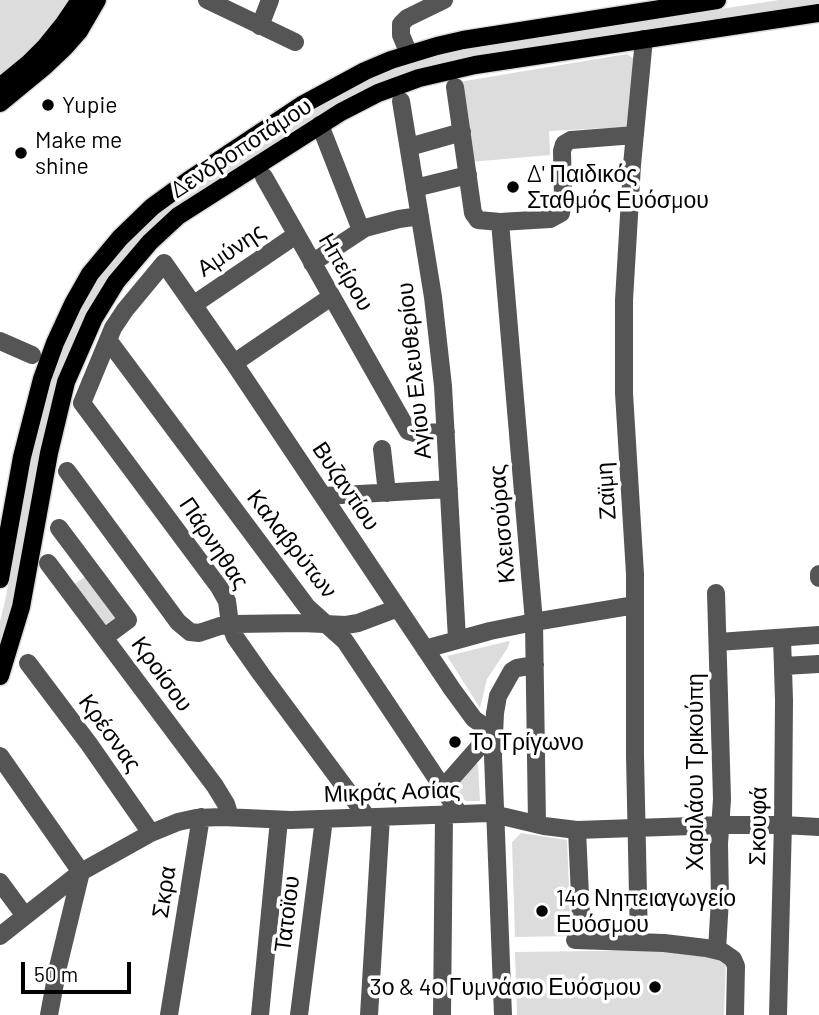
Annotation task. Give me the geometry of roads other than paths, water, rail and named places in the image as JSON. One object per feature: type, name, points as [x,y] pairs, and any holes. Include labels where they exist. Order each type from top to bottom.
[{"type":"main road","points":[[0,87],[38,54],[64,24],[80,0]]},
{"type":"main road","points":[[0,103],[64,48],[87,20],[97,0]]},
{"type":"main road","name":"Δενδροποτάμου","points":[[0,579],[22,457],[42,379],[55,343],[73,304],[100,261],[152,206],[324,92],[365,71],[409,54],[505,32],[675,3],[717,0]]},
{"type":"main road","name":"Δενδροποτάμου","points":[[0,676],[21,607],[49,453],[64,389],[76,357],[98,311],[116,282],[150,242],[178,216],[358,103],[435,74],[475,65],[819,13]]},
{"type":"street","points":[[207,0],[295,42]]},
{"type":"street","points":[[260,26],[270,0]]},
{"type":"street","points":[[409,54],[401,35],[401,24],[407,18],[444,0]]},
{"type":"street","name":"Ζαϊμη","points":[[639,942],[634,555],[624,393],[624,300],[644,39]]},
{"type":"street","points":[[455,87],[473,213],[478,220],[500,222],[550,219],[561,213],[564,144],[571,140],[635,135]]},
{"type":"street","name":"Αγίου Ελευθερίου","points":[[401,101],[433,297],[443,386],[457,639]]},
{"type":"street","points":[[320,125],[361,230]]},
{"type":"street","points":[[409,147],[462,132]]},
{"type":"street","points":[[415,188],[468,175]]},
{"type":"street","name":"Ηπείρου","points":[[264,177],[408,431],[446,432]]},
{"type":"street","points":[[312,263],[361,230],[419,216]]},
{"type":"street","name":"Κλεισούρας","points":[[500,222],[534,622],[537,824]]},
{"type":"street","name":"Αμύνης","points":[[192,305],[296,235]]},
{"type":"street","name":"Βυζαντίου","points":[[107,340],[125,310],[164,263],[474,719],[494,730]]},
{"type":"street","points":[[234,363],[331,297]]},
{"type":"street","name":"Πάρνηθας","points":[[107,340],[82,403],[223,592],[235,637],[261,674],[374,817]]},
{"type":"street","name":"Καλαβρύτων","points":[[107,340],[300,598],[345,642],[443,788],[451,814]]},
{"type":"street","points":[[0,341],[32,355]]},
{"type":"street","points":[[382,449],[387,493]]},
{"type":"street","points":[[67,471],[187,631],[202,633],[230,624],[355,624],[398,608]]},
{"type":"street","points":[[324,496],[449,489]]},
{"type":"street","points":[[59,528],[128,620],[105,637]]},
{"type":"street","name":"Κροίσου","points":[[48,563],[215,786],[230,817]]},
{"type":"street","points":[[67,589],[92,572]]},
{"type":"street","name":"Χαριλάου Τρικούπη","points":[[716,593],[725,955],[736,966],[735,1015]]},
{"type":"street","points":[[425,649],[534,622],[635,605]]},
{"type":"street","points":[[718,642],[819,635]]},
{"type":"street","name":"Σκουφά","points":[[778,1015],[783,825],[782,638]]},
{"type":"street","name":"Κρέσνας","points":[[28,663],[151,833]]},
{"type":"street","points":[[784,666],[819,664]]},
{"type":"street","points":[[503,1015],[495,813],[496,702],[501,688],[515,669],[535,665]]},
{"type":"street","points":[[443,788],[494,730]]},
{"type":"street","points":[[0,756],[82,872],[49,1015]]},
{"type":"street","name":"Μικράς Ασίας","points":[[0,936],[82,872],[151,833],[178,822],[201,817],[279,820],[495,813],[537,824],[577,830],[721,825],[819,827]]},
{"type":"street","points":[[442,1015],[451,814]]},
{"type":"street","name":"Σκρα","points":[[169,1015],[201,817]]},
{"type":"street","points":[[369,1015],[374,817]]},
{"type":"street","name":"Τατοϊου","points":[[299,1015],[324,819]]},
{"type":"street","points":[[260,1015],[279,820]]},
{"type":"street","points":[[577,830],[579,940],[692,946],[725,955]]},
{"type":"street","points":[[0,882],[25,916]]},
{"type":"place","name":"Yupie","points":[[48,105]]},
{"type":"place","name":"Make me shine","points":[[21,153]]},
{"type":"place","name":"Δ' Παιδικός Σταθμός Ευόσμου","points":[[513,187]]},
{"type":"place","name":"Το Τρίγωνο","points":[[455,742]]},
{"type":"place","name":"14ο Νηπειαγωγείο Ευόσμου","points":[[542,911]]},
{"type":"place","name":"3ο & 4ο Γυμνάσιο Ευόσμου","points":[[655,987]]}]
